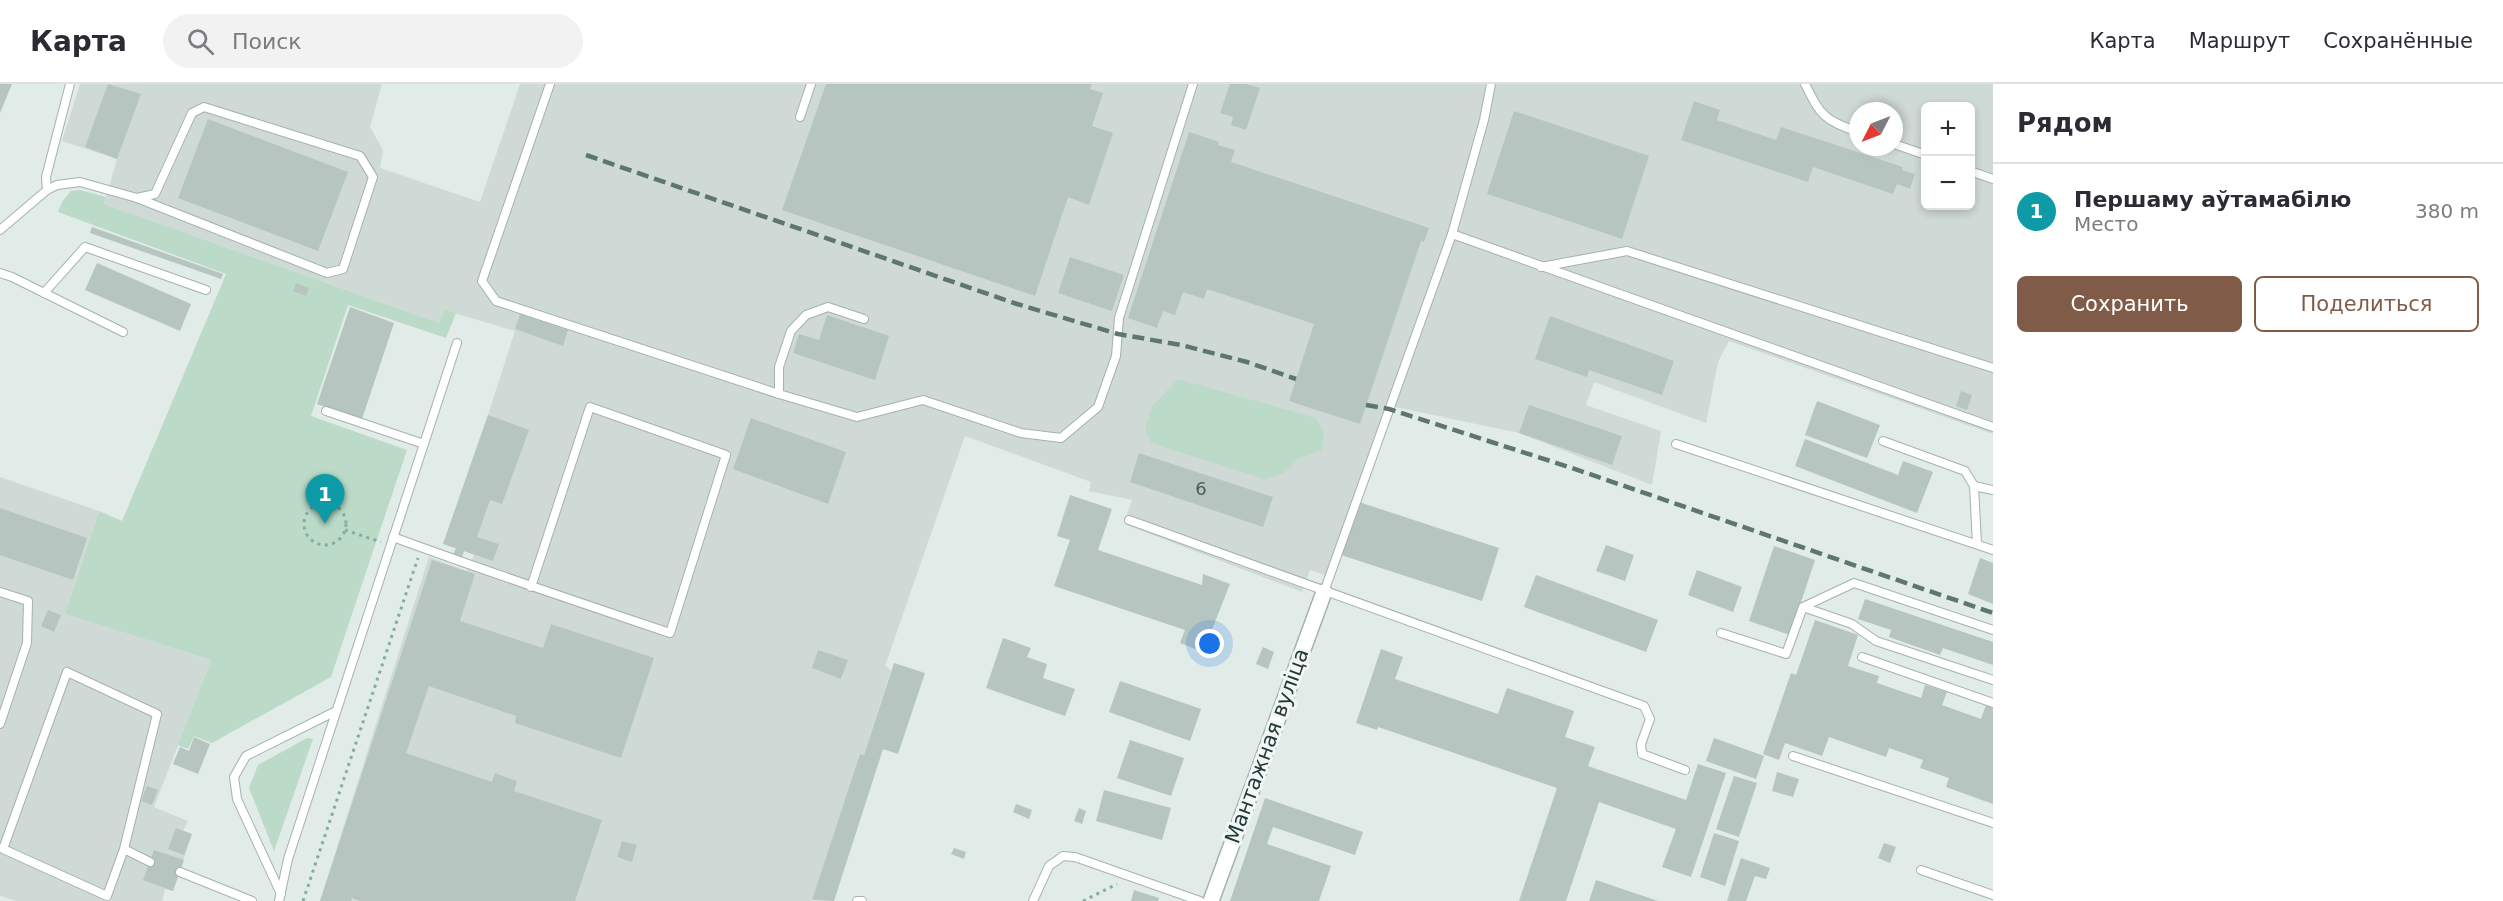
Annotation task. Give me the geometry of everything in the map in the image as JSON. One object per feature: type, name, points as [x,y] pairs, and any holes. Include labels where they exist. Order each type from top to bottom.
[{"type":"street","name":"Мантажная вуліца","points":[[1211,901],[1324,592]]},
{"type":"lane","points":[[47,190],[46,177],[70,84]]},
{"type":"lane","points":[[550,84],[482,281],[496,301],[779,394],[857,417],[923,400],[1021,433],[1061,438],[1098,407],[1116,356],[1119,318],[1193,84]]},
{"type":"lane","points":[[800,117],[811,84]]},
{"type":"lane","points":[[1324,592],[1452,234],[1484,120],[1491,84]]},
{"type":"lane","points":[[1805,84],[1819,111],[1833,123],[1849,129]]},
{"type":"lane","points":[[0,230],[47,190],[57,185],[80,182],[137,198],[327,273],[343,269],[373,177],[360,156],[204,107],[192,113],[155,194],[137,198]]},
{"type":"lane","points":[[1903,147],[1921,153]]},
{"type":"lane","points":[[1975,172],[1993,179]]},
{"type":"lane","points":[[1452,234],[1993,427]]},
{"type":"lane","points":[[44,293],[85,247],[206,290]]},
{"type":"lane","points":[[1540,267],[1627,250],[1993,368]]},
{"type":"lane","points":[[0,273],[123,332]]},
{"type":"lane","points":[[779,394],[779,367],[791,331],[806,315],[828,308],[864,319]]},
{"type":"lane","points":[[280,898],[288,859],[457,343]]},
{"type":"lane","points":[[392,541],[421,548],[531,587],[670,633],[726,455],[590,407],[531,587]]},
{"type":"lane","points":[[327,411],[424,444]]},
{"type":"lane","points":[[1883,441],[1965,471],[1974,486],[1977,544]]},
{"type":"lane","points":[[1676,444],[1993,550]]},
{"type":"lane","points":[[1974,486],[1993,490]]},
{"type":"lane","points":[[1129,520],[1644,706],[1650,719],[1641,744],[1642,754],[1685,770]]},
{"type":"lane","points":[[1721,633],[1786,654],[1803,607],[1854,583],[1993,630]]},
{"type":"lane","points":[[0,592],[28,601],[27,643],[0,724]]},
{"type":"lane","points":[[1803,607],[1852,624],[1876,641],[1993,680]]},
{"type":"lane","points":[[1862,657],[1993,702]]},
{"type":"lane","points":[[67,672],[157,714],[124,849],[107,896],[3,849],[67,672]]},
{"type":"lane","points":[[280,898],[237,799],[234,777],[246,756],[336,711]]},
{"type":"lane","points":[[1793,756],[1993,823]]},
{"type":"lane","points":[[124,849],[150,862]]},
{"type":"lane","points":[[1033,901],[1049,866],[1063,856],[1075,857],[1200,901]]},
{"type":"lane","points":[[1921,870],[1993,895]]},
{"type":"lane","points":[[180,872],[252,901]]},
{"type":"lane","points":[[857,901],[862,901]]},
{"type":"path","points":[[316,505],[336,506],[344,516],[345,530],[337,541],[324,544],[311,540],[304,528],[306,514],[316,505]]},
{"type":"path","points":[[345,530],[392,541]]},
{"type":"path","points":[[303,901],[421,548]]},
{"type":"path","points":[[1083,901],[1131,877]]},
{"type":"shaded area","points":[[80,84],[382,84],[370,127],[383,150],[380,168],[480,202],[520,84],[1993,84],[1993,434],[1729,341],[1718,362],[1706,423],[1594,382],[1586,405],[1661,431],[1652,485],[1519,433],[1395,407],[1330,577],[1310,570],[1302,592],[1124,524],[1132,500],[1089,491],[1091,482],[965,436],[885,666],[891,670],[864,755],[860,754],[812,901],[320,901],[429,557],[467,571],[474,555],[443,544],[515,331],[444,310],[439,323],[104,204],[117,159],[62,141]]},
{"type":"shaded area","points":[[0,477],[99,511],[65,614],[211,660],[154,807],[188,821],[183,831],[192,834],[173,891],[165,889],[162,901],[16,901],[0,896]]},
{"type":"green space","points":[[80,190],[106,197],[104,204],[439,323],[444,310],[456,313],[446,338],[348,305],[311,416],[407,450],[331,677],[212,743],[194,736],[188,749],[178,745],[211,660],[65,614],[99,511],[122,521],[226,274],[58,212],[62,202],[71,191]]},
{"type":"green space","points":[[1178,379],[1316,418],[1324,433],[1322,450],[1298,459],[1284,473],[1264,479],[1151,443],[1145,428],[1152,406]]},
{"type":"green space","points":[[307,738],[313,739],[274,851],[249,788],[258,765]]},
{"type":"building","points":[[0,84],[12,84],[0,113]]},
{"type":"building","points":[[108,84],[141,94],[117,159],[85,147]]},
{"type":"building","points":[[826,84],[1092,84],[1090,89],[1103,93],[1092,126],[1113,133],[1089,205],[1068,197],[1035,296],[782,210]]},
{"type":"building","points":[[1230,84],[1246,84],[1260,88],[1246,130],[1231,125],[1233,117],[1220,113]]},
{"type":"building","points":[[1694,101],[1720,110],[1717,120],[1776,140],[1781,127],[1849,149],[1849,156],[1869,156],[1903,167],[1902,170],[1915,174],[1910,189],[1897,184],[1893,194],[1813,167],[1808,182],[1681,140]]},
{"type":"building","points":[[1514,111],[1649,156],[1622,239],[1487,194]]},
{"type":"building","points":[[208,119],[348,172],[318,251],[178,198]]},
{"type":"building","points":[[1189,132],[1235,150],[1231,162],[1429,228],[1424,242],[1421,241],[1360,424],[1289,401],[1314,324],[1207,289],[1204,299],[1183,292],[1175,315],[1163,311],[1157,328],[1128,318]]},
{"type":"building","points":[[92,227],[223,274],[221,279],[90,233]]},
{"type":"building","points":[[1070,257],[1124,275],[1112,311],[1058,293]]},
{"type":"building","points":[[97,263],[191,304],[180,331],[85,290]]},
{"type":"building","points":[[296,283],[309,288],[306,296],[293,291]]},
{"type":"building","points":[[350,307],[394,323],[362,419],[317,404]]},
{"type":"building","points":[[520,314],[568,330],[563,346],[515,329]]},
{"type":"building","points":[[827,315],[889,336],[875,380],[793,353],[799,334],[819,340]]},
{"type":"building","points":[[1550,316],[1674,361],[1662,395],[1589,370],[1587,377],[1535,359]]},
{"type":"building","points":[[1961,391],[1972,395],[1967,410],[1956,406]]},
{"type":"building","points":[[1817,401],[1880,425],[1867,458],[1805,435]]},
{"type":"building","points":[[1529,405],[1622,436],[1612,465],[1519,433]]},
{"type":"building","points":[[488,415],[529,430],[502,504],[490,500],[477,537],[499,544],[493,561],[464,551],[462,558],[453,555],[456,548],[443,544]]},
{"type":"building","points":[[751,418],[846,452],[828,504],[733,469]]},
{"type":"building","points":[[1805,439],[1898,475],[1903,461],[1933,472],[1917,513],[1795,466]]},
{"type":"building","points":[[1139,453],[1273,497],[1263,527],[1130,482]]},
{"type":"building","points":[[1070,495],[1112,509],[1098,550],[1202,585],[1203,574],[1230,584],[1203,652],[1180,643],[1185,630],[1054,586],[1070,540],[1057,536]]},
{"type":"building","points":[[1359,502],[1499,548],[1482,601],[1341,555]]},
{"type":"building","points":[[0,508],[87,538],[73,580],[0,555]]},
{"type":"building","points":[[1606,545],[1634,555],[1625,581],[1596,571]]},
{"type":"building","points":[[1774,546],[1815,560],[1790,635],[1749,621]]},
{"type":"building","points":[[1980,558],[1993,563],[1993,604],[1968,594]]},
{"type":"building","points":[[432,560],[475,574],[460,621],[543,648],[551,624],[654,658],[621,758],[515,723],[516,716],[429,686],[406,753],[492,782],[495,773],[517,781],[514,791],[602,820],[575,901],[360,901],[352,898],[351,901],[320,901]]},
{"type":"building","points":[[1697,570],[1742,587],[1733,612],[1688,595]]},
{"type":"building","points":[[1536,575],[1658,620],[1646,652],[1524,607]]},
{"type":"building","points":[[1865,599],[1993,642],[1993,665],[1943,648],[1940,655],[1889,637],[1891,630],[1858,619]]},
{"type":"building","points":[[48,610],[61,615],[54,632],[41,626]]},
{"type":"building","points":[[1815,620],[1858,635],[1848,666],[1879,676],[1877,683],[1921,698],[1925,685],[1947,692],[1942,705],[1981,719],[1986,705],[1993,707],[1993,804],[1946,787],[1949,778],[1920,768],[1923,760],[1889,748],[1886,757],[1829,737],[1822,756],[1785,743],[1779,760],[1763,754],[1791,673],[1796,675]]},
{"type":"building","points":[[1003,638],[1031,648],[1027,657],[1047,664],[1043,678],[1075,689],[1065,716],[986,688]]},
{"type":"building","points":[[1263,647],[1274,652],[1268,669],[1256,664]]},
{"type":"building","points":[[1381,649],[1403,657],[1395,679],[1498,714],[1507,688],[1574,711],[1565,737],[1595,747],[1588,766],[1686,800],[1698,764],[1726,773],[1691,877],[1662,867],[1676,829],[1599,802],[1566,901],[1519,901],[1557,788],[1378,727],[1377,730],[1356,723]]},
{"type":"building","points":[[818,650],[848,660],[841,679],[812,668]]},
{"type":"building","points":[[894,663],[925,673],[898,754],[883,749],[834,901],[812,900],[860,754],[864,755]]},
{"type":"building","points":[[1120,681],[1201,709],[1190,741],[1109,712]]},
{"type":"building","points":[[194,737],[210,744],[198,774],[173,764],[180,747],[189,751]]},
{"type":"building","points":[[1714,738],[1764,756],[1756,779],[1706,761]]},
{"type":"building","points":[[1130,740],[1184,758],[1171,796],[1117,778]]},
{"type":"building","points":[[1777,772],[1799,779],[1793,797],[1772,791]]},
{"type":"building","points":[[1734,776],[1757,783],[1739,837],[1716,829]]},
{"type":"building","points":[[147,786],[158,790],[152,805],[141,801]]},
{"type":"building","points":[[1104,790],[1171,808],[1162,840],[1096,821]]},
{"type":"building","points":[[1265,798],[1363,832],[1355,855],[1273,827],[1267,844],[1331,866],[1319,901],[1230,901]]},
{"type":"building","points":[[1016,804],[1032,810],[1029,819],[1013,812]]},
{"type":"building","points":[[1079,808],[1086,811],[1082,824],[1074,821]]},
{"type":"building","points":[[176,828],[192,834],[184,855],[168,849]]},
{"type":"building","points":[[1714,833],[1739,841],[1725,886],[1700,877]]},
{"type":"building","points":[[622,841],[637,845],[632,862],[617,857]]},
{"type":"building","points":[[1884,843],[1896,847],[1890,863],[1878,858]]},
{"type":"building","points":[[954,848],[966,852],[964,859],[951,854]]},
{"type":"building","points":[[154,850],[184,860],[173,891],[143,880]]},
{"type":"building","points":[[1741,858],[1770,868],[1766,879],[1755,876],[1746,901],[1727,901]]},
{"type":"building","points":[[1596,880],[1658,901],[1589,901]]},
{"type":"building","points":[[1134,890],[1159,898],[1158,901],[1131,901]]},
{"type":"railway","points":[[586,155],[1017,304],[1118,334],[1181,345],[1247,362],[1296,379]]},
{"type":"railway","points":[[1366,405],[1389,409],[1572,468],[1993,613]]},
{"type":"place","name":"Першаму аўтамабілю","points":[[325,524]]}]
